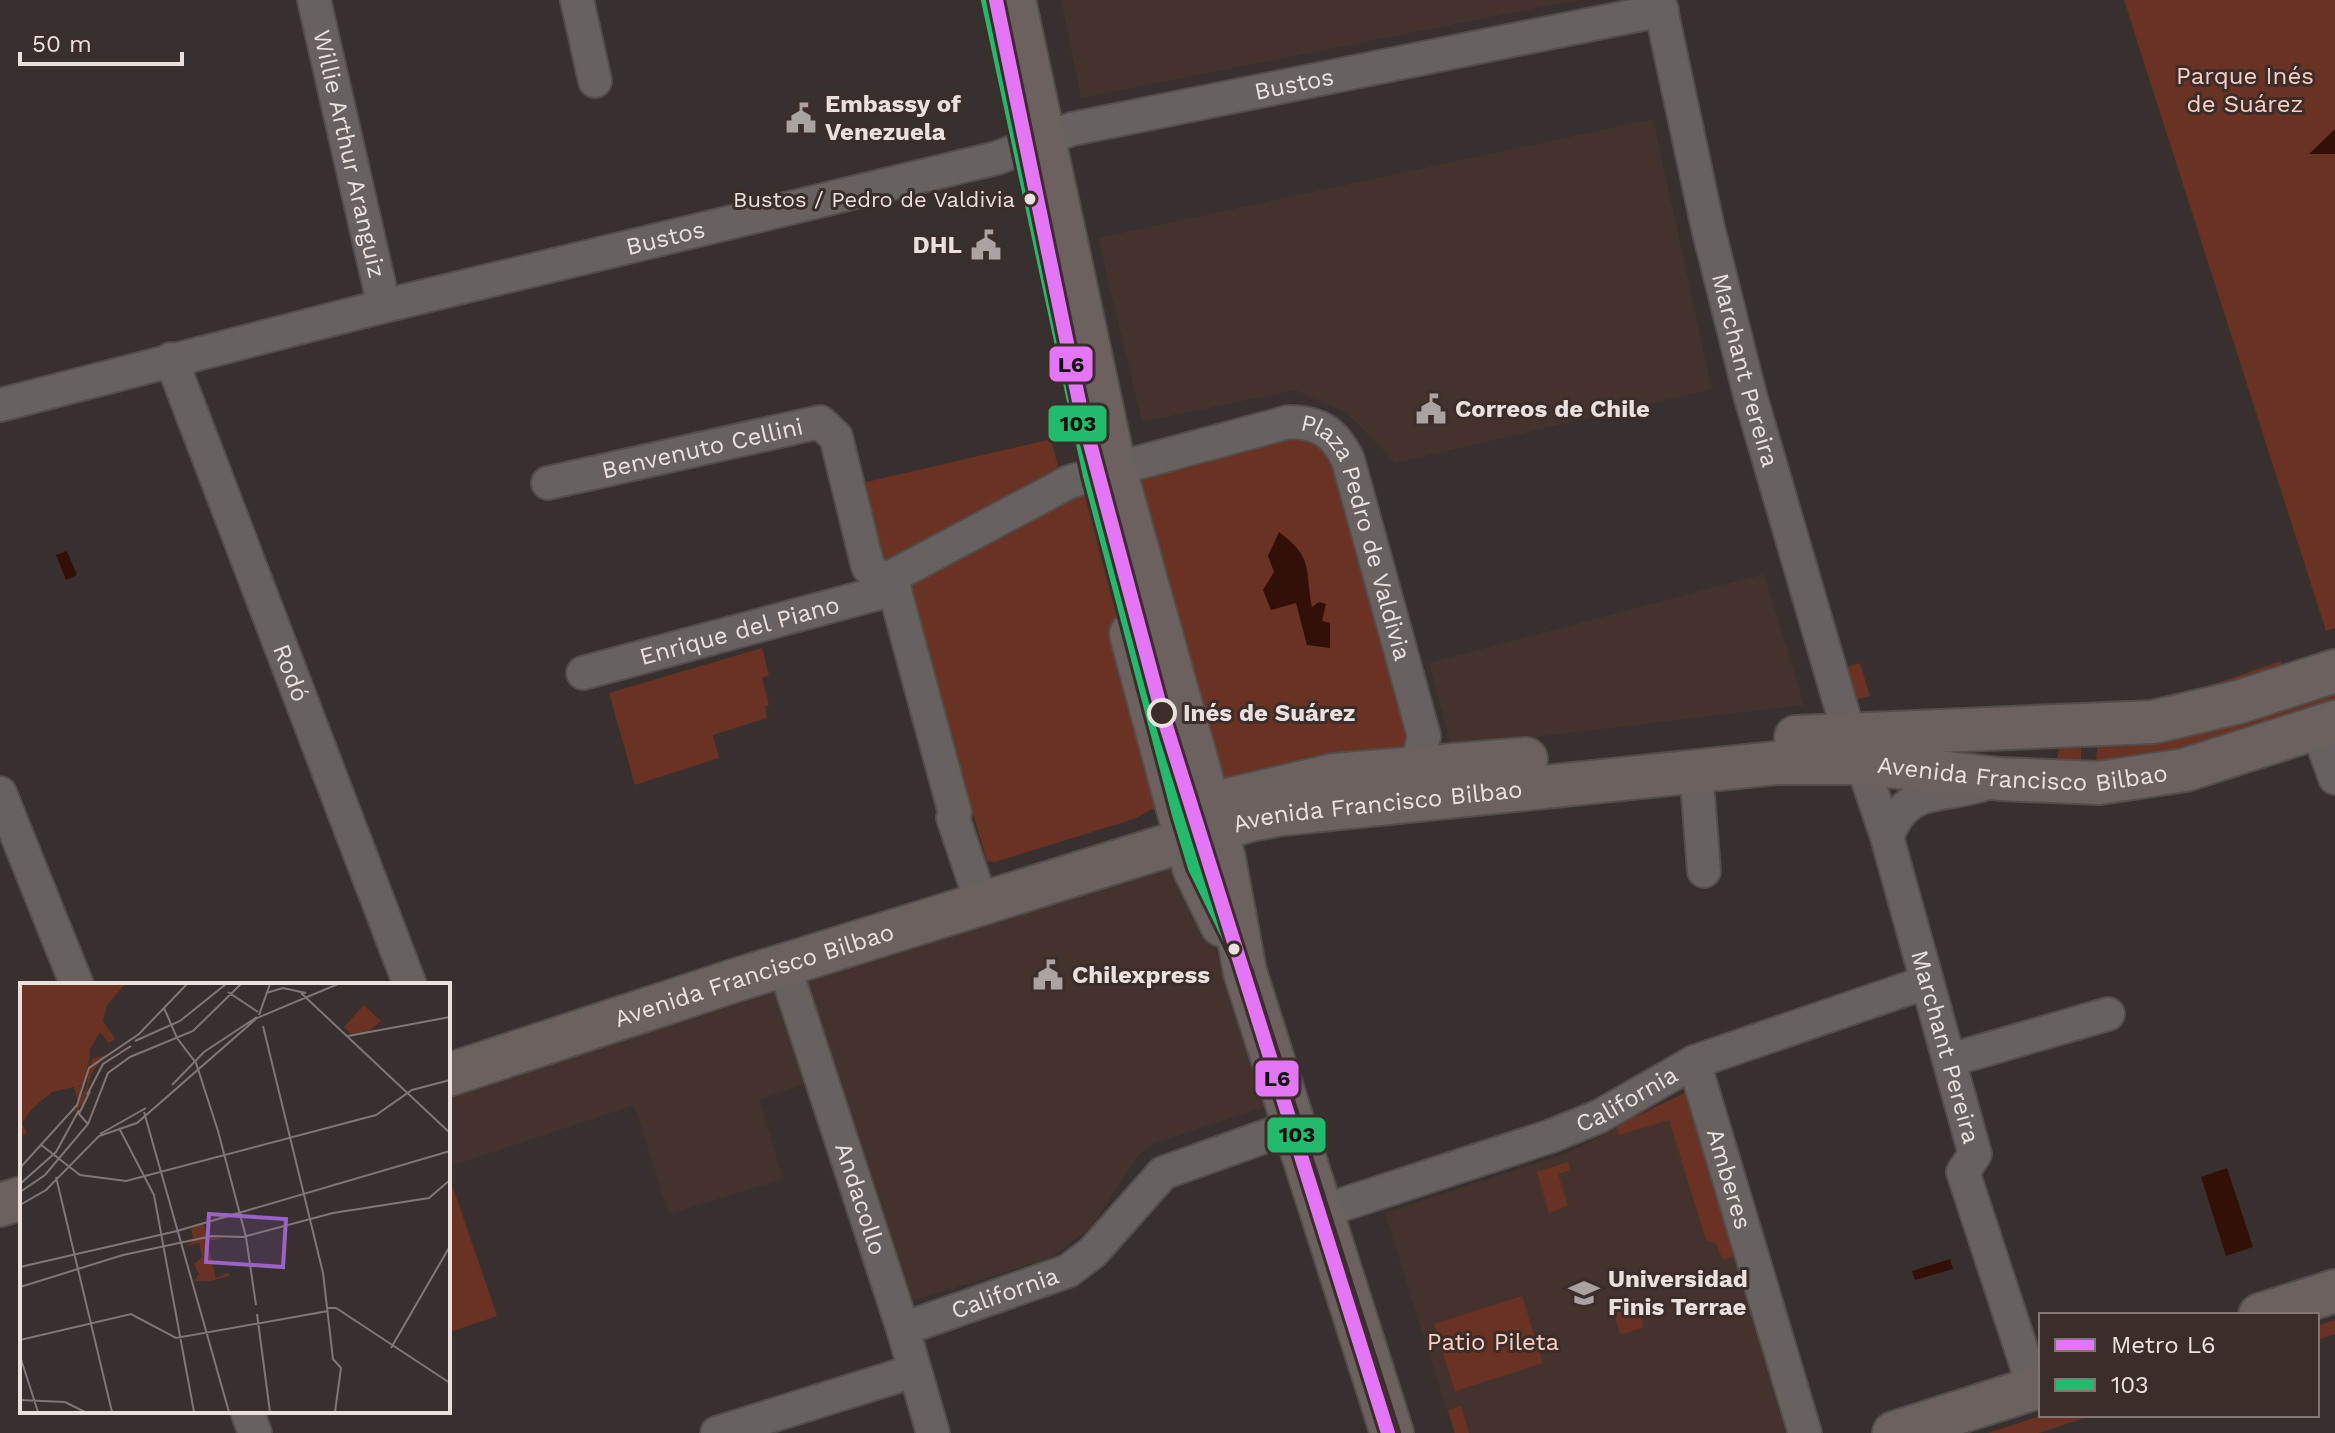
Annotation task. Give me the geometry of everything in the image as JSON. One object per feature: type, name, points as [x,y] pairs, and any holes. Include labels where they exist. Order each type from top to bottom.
[{"type":"main road","points":[[987,0],[1032,145]]},
{"type":"main road","points":[[1014,0],[1032,145],[1102,473],[1197,824],[1194,868],[1245,972],[1297,1125],[1392,1433]]},
{"type":"main road","name":"Avenida Francisco Bilbao","points":[[450,1048],[748,948],[978,891],[1197,824],[1292,783],[1417,767],[1855,748],[2041,729],[2153,722],[2209,710],[2335,671]]},
{"type":"main road","name":"Avenida Francisco Bilbao","points":[[1197,824],[1250,820],[1332,807],[1776,763],[1855,748],[2018,781],[2099,783],[2185,770],[2326,725]]},
{"type":"main road","points":[[2094,727],[2087,755],[2099,783]]},
{"type":"main road","points":[[2018,781],[2046,766],[2049,754],[2041,729]]},
{"type":"main road","name":"Avenida Francisco Bilbao","points":[[450,1074],[784,965],[978,891]]},
{"type":"main road","points":[[0,1205],[20,1199]]},
{"type":"main road","points":[[0,1232],[20,1226]]},
{"type":"main road","points":[[2266,1313],[2335,1291]]},
{"type":"main road","points":[[1894,1433],[2038,1387]]},
{"type":"street","name":"Willie Arthur Aranguiz","points":[[314,0],[384,306]]},
{"type":"street","points":[[577,0],[595,81]]},
{"type":"street","name":"Bustos","points":[[0,405],[171,359],[1032,145],[1084,126],[1660,5]]},
{"type":"street","name":"Marchant Pereira","points":[[1660,5],[1708,228],[1750,395],[1855,748],[1887,837],[1950,1060],[1975,1154],[1963,1172],[2038,1387]]},
{"type":"street","name":"Rodó","points":[[171,359],[409,983]]},
{"type":"street","name":"Benvenuto Cellini","points":[[548,483],[820,422],[836,437],[868,567],[892,583]]},
{"type":"street","name":"Plaza Pedro de Valdivia","points":[[892,583],[1069,482],[1289,422],[1306,422],[1333,435],[1348,460],[1424,736],[1417,767]]},
{"type":"street","points":[[892,583],[955,813],[953,818],[978,891]]},
{"type":"street","name":"Enrique del Piano","points":[[583,673],[892,583]]},
{"type":"street","points":[[2326,725],[2335,778]]},
{"type":"street","points":[[1332,807],[1385,789],[1417,767]]},
{"type":"street","points":[[1696,770],[1704,871]]},
{"type":"street","points":[[1887,837],[1900,809],[1916,798],[2018,781]]},
{"type":"street","points":[[0,793],[76,983]]},
{"type":"street","name":"Andacollo","points":[[784,965],[903,1329],[933,1433]]},
{"type":"street","name":"California","points":[[1323,1211],[1551,1136],[1600,1116],[1694,1062],[1927,982]]},
{"type":"street","points":[[1950,1060],[2108,1014]]},
{"type":"street","name":"Amberes","points":[[1694,1062],[1805,1433]]},
{"type":"street","name":"California","points":[[903,1329],[1068,1271],[1093,1252],[1163,1173],[1297,1125]]},
{"type":"street","points":[[717,1433],[914,1371]]},
{"type":"street","points":[[248,1413],[255,1433]]},
{"type":"shaded area","points":[[1061,0],[1577,0],[1081,98]]},
{"type":"shaded area","points":[[1653,119],[1712,389],[1395,463],[1348,414],[1295,390],[1142,422],[1098,238]]},
{"type":"shaded area","points":[[2335,129],[2335,154],[2309,154]]},
{"type":"shaded area","points":[[1279,532],[1303,557],[1312,607],[1319,602],[1326,604],[1322,621],[1330,623],[1330,648],[1307,645],[1296,603],[1271,610],[1263,590],[1274,572],[1268,556]]},
{"type":"shaded area","points":[[67,551],[77,575],[66,580],[56,555]]},
{"type":"shaded area","points":[[1764,574],[1804,705],[1451,747],[1429,663]]},
{"type":"shaded area","points":[[1167,868],[1177,869],[1192,882],[1267,1101],[1261,1108],[1151,1145],[1140,1154],[1089,1229],[1050,1258],[903,1304],[802,983],[808,977]]},
{"type":"shaded area","points":[[774,989],[778,991],[812,1081],[759,1100],[783,1179],[669,1214],[634,1105],[450,1166],[450,1094]]},
{"type":"shaded area","name":"Universidad Finis Terrae","points":[[1693,1089],[1801,1433],[1454,1433],[1385,1213],[1568,1153]]},
{"type":"shaded area","points":[[2227,1168],[2253,1247],[2226,1256],[2201,1177]]},
{"type":"shaded area","points":[[1950,1259],[1953,1269],[1915,1280],[1912,1271]]},
{"type":"green space","name":"Parque Inés de Suárez","points":[[2124,0],[2335,0],[2335,628],[2326,631]]},
{"type":"green space","points":[[1288,435],[1333,446],[1417,745],[1157,807],[1134,819],[995,862],[987,861],[907,589],[911,582],[1071,493]]},
{"type":"green space","points":[[1051,439],[1058,467],[887,567],[877,560],[858,484]]},
{"type":"green space","points":[[762,648],[769,675],[762,678],[769,705],[765,706],[767,718],[713,735],[719,758],[635,785],[609,693]]},
{"type":"green space","points":[[2281,661],[2287,676],[2188,693]]},
{"type":"green space","points":[[1860,663],[1870,696],[1854,700],[1845,667]]},
{"type":"green space","points":[[2335,678],[2335,706],[2222,744],[2102,764],[2096,759],[2098,742]]},
{"type":"green space","points":[[2055,739],[2081,739],[2081,766],[2055,767],[2059,752]]},
{"type":"green space","points":[[1693,1089],[1745,1253],[1723,1260],[1716,1244],[1706,1240],[1669,1120],[1619,1135],[1616,1126]]},
{"type":"green space","points":[[1568,1162],[1570,1170],[1558,1174],[1568,1206],[1549,1213],[1537,1172]]},
{"type":"green space","points":[[450,1179],[497,1316],[453,1331],[450,1327]]},
{"type":"green space","name":"Patio Pileta","points":[[1522,1296],[1543,1363],[1455,1391],[1434,1324]]},
{"type":"green space","points":[[1635,1298],[1644,1327],[1621,1335],[1611,1306]]},
{"type":"green space","points":[[2335,1320],[2335,1334],[2319,1339],[2319,1325]]},
{"type":"green space","points":[[1461,1406],[1469,1433],[1455,1433],[1448,1410]]},
{"type":"green space","points":[[2039,1416],[2087,1417],[2039,1433],[1988,1433]]},
{"type":"metro line","name":"L6","points":[[996,0],[1080,406],[1162,713],[1388,1433]]},
{"type":"transit line","name":"103","points":[[987,0],[1089,476],[1178,815],[1194,868],[1245,972],[1392,1433]]},
{"type":"place","name":"Embassy of Venezuela","points":[[801,118]]},
{"type":"place","name":"Bustos / Pedro de Valdivia","points":[[1030,199]]},
{"type":"place","name":"DHL","points":[[986,245]]},
{"type":"place","name":"Correos de Chile","points":[[1431,409]]},
{"type":"place","name":"Inés de Suárez","points":[[1162,713]]},
{"type":"place","name":"Chilexpress","points":[[1048,975]]},
{"type":"place","name":"Universidad Finis Terrae","points":[[1584,1293]]}]
